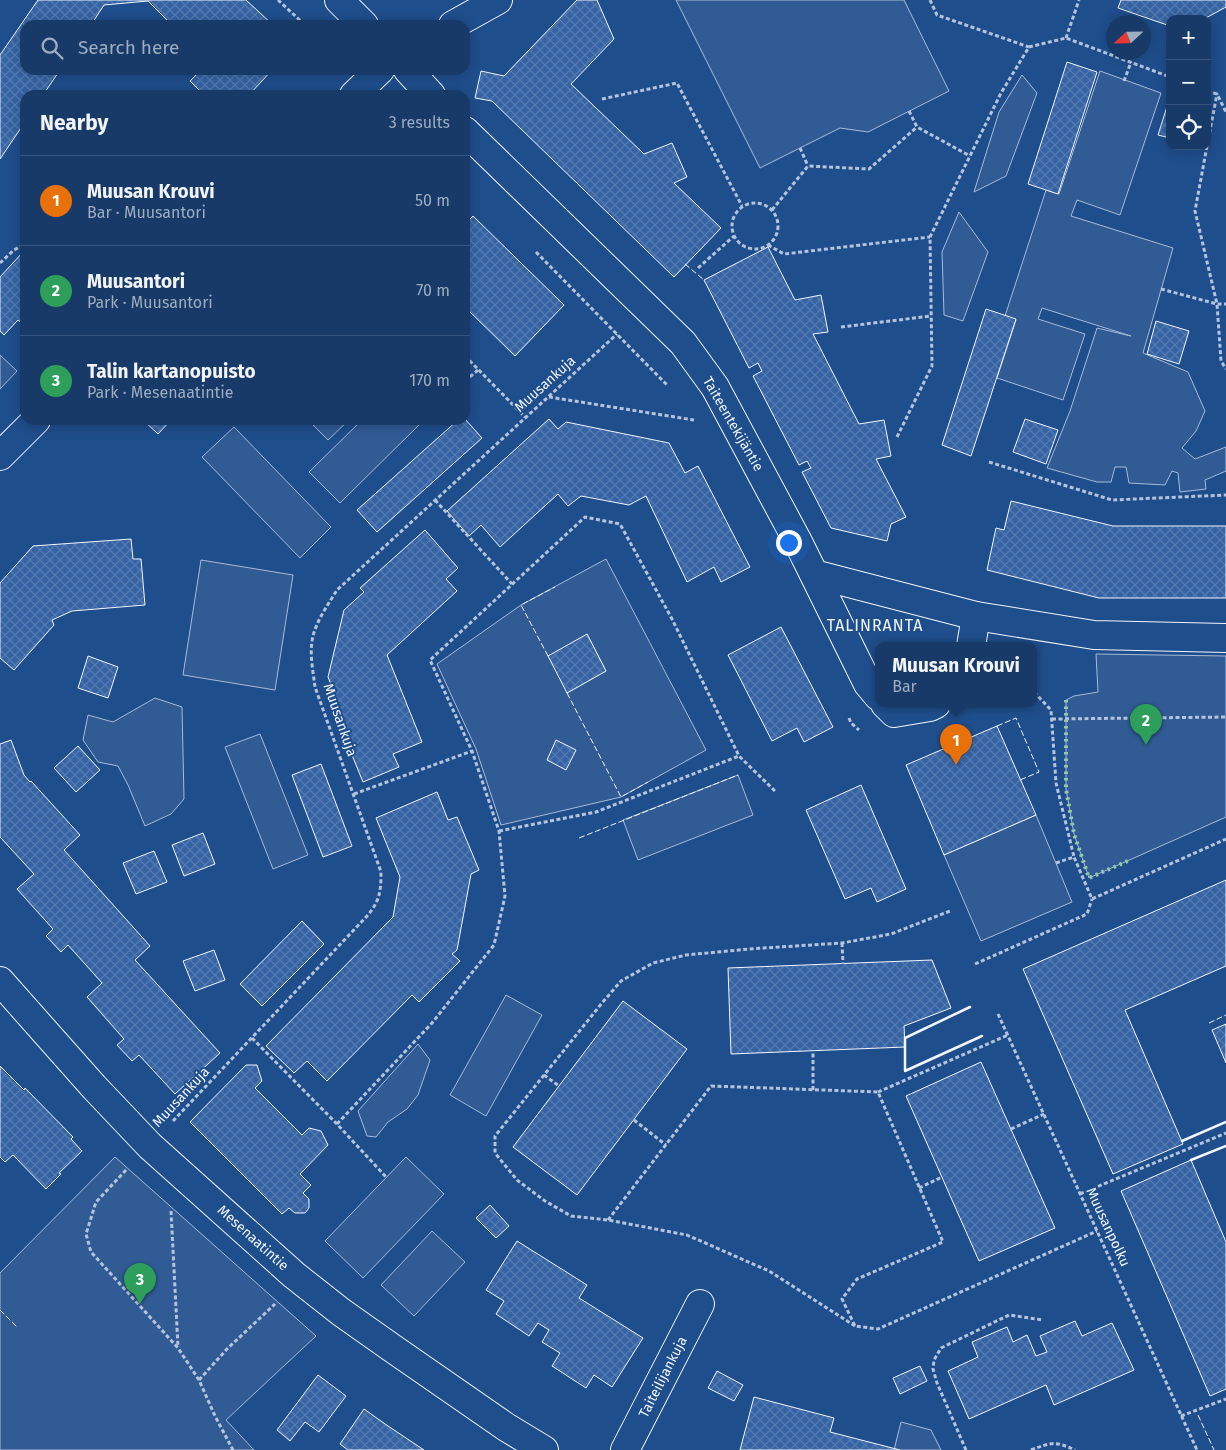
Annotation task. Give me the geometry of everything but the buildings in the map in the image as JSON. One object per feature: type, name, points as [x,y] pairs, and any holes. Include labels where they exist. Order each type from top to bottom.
[{"type":"street","points":[[339,0],[359,20]]},
{"type":"street","points":[[462,20],[498,0]]},
{"type":"street","points":[[359,90],[375,75]]},
{"type":"street","points":[[413,75],[426,90]]},
{"type":"street","name":"Taiteentekijäntie","points":[[470,136],[683,344],[716,387],[797,540],[868,684],[875,692]]},
{"type":"street","points":[[0,456],[31,425]]},
{"type":"street","points":[[814,574],[976,616],[1094,635],[1226,638]]},
{"type":"street","points":[[972,642],[976,616]]},
{"type":"street","name":"Mesenaatintie","points":[[0,981],[94,1087],[150,1146],[294,1275],[341,1312],[506,1427],[544,1450]]},
{"type":"street","name":"Taiteilijankuja","points":[[625,1450],[700,1304]]},
{"type":"path","points":[[278,0],[300,20]]},
{"type":"path","points":[[930,0],[937,15],[1029,47],[1066,38],[1166,75]]},
{"type":"path","points":[[1066,38],[1079,0]]},
{"type":"path","points":[[897,437],[932,366],[930,237],[1001,94],[1029,47]]},
{"type":"path","points":[[1124,81],[1131,62]]},
{"type":"path","points":[[602,99],[677,83],[742,206]]},
{"type":"path","points":[[1211,92],[1217,94],[1226,112]]},
{"type":"path","points":[[1211,125],[1217,94]]},
{"type":"path","points":[[909,111],[917,127],[970,156]]},
{"type":"path","points":[[808,166],[869,169],[917,127]]},
{"type":"path","points":[[800,148],[808,166]]},
{"type":"path","points":[[1206,150],[1195,211],[1217,304],[1221,361],[1226,369]]},
{"type":"path","points":[[772,210],[808,166]]},
{"type":"path","points":[[752,202],[763,204],[772,210],[778,218],[779,228],[775,238],[768,246],[756,250],[743,246],[734,236],[732,225],[734,215],[742,206],[752,202]]},
{"type":"path","points":[[698,268],[734,236]]},
{"type":"path","points":[[768,246],[784,254],[930,237]]},
{"type":"path","points":[[0,263],[20,247]]},
{"type":"path","points":[[534,250],[673,392]]},
{"type":"path","points":[[1161,289],[1217,304],[1226,304]]},
{"type":"path","points":[[841,327],[932,316]]},
{"type":"path","name":"Muusankuja","points":[[150,1146],[368,915],[377,903],[381,888],[381,872],[315,687],[312,663],[313,636],[323,613],[337,590],[618,334]]},
{"type":"path","points":[[470,361],[526,417]]},
{"type":"path","points":[[470,377],[478,370]]},
{"type":"path","points":[[549,396],[697,421],[691,414]]},
{"type":"path","points":[[989,462],[1112,500],[1226,495]]},
{"type":"path","points":[[435,500],[512,584]]},
{"type":"path","points":[[337,1124],[432,1023],[494,945],[505,896],[499,831],[472,751],[430,660],[585,517],[620,524],[672,619],[739,756],[776,792]]},
{"type":"path","points":[[975,964],[1087,914],[1092,899],[1074,857],[1056,783],[1051,710],[1037,695]]},
{"type":"path","points":[[847,714],[851,723],[865,734]]},
{"type":"path","points":[[1052,719],[1226,717]]},
{"type":"path","points":[[354,794],[472,751]]},
{"type":"path","points":[[499,831],[596,812],[739,756]]},
{"type":"path","points":[[1092,899],[1226,839]]},
{"type":"path","points":[[1056,863],[1074,857]]},
{"type":"path","points":[[950,911],[892,934],[842,943],[686,955],[653,963],[621,981],[602,1003],[495,1136],[495,1153],[517,1180],[545,1201],[571,1216],[608,1220],[687,1235],[768,1271],[855,1326],[878,1329],[1097,1231]]},
{"type":"path","points":[[842,943],[843,964]]},
{"type":"path","name":"Muusanpolku","points":[[998,1014],[1197,1450]]},
{"type":"path","points":[[608,1220],[711,1086],[878,1092],[1008,1035]]},
{"type":"path","points":[[252,1038],[337,1124],[386,1177]]},
{"type":"path","points":[[813,1051],[813,1090]]},
{"type":"path","points":[[544,1075],[559,1086]]},
{"type":"path","points":[[855,1326],[842,1299],[857,1279],[943,1242],[878,1092]]},
{"type":"path","points":[[1011,1129],[1044,1114]]},
{"type":"path","points":[[634,1120],[666,1145]]},
{"type":"path","points":[[1080,1194],[1226,1133]]},
{"type":"path","points":[[919,1188],[942,1177]]},
{"type":"path","points":[[114,1182],[96,1202],[86,1234],[91,1252],[178,1348],[199,1380],[233,1450]]},
{"type":"path","points":[[171,1208],[178,1348]]},
{"type":"path","points":[[199,1380],[227,1349],[277,1303]]},
{"type":"path","points":[[966,1450],[937,1383],[933,1369],[934,1360],[941,1348],[1009,1314],[1043,1320]]},
{"type":"path","points":[[1181,1416],[1226,1399]]},
{"type":"path","points":[[1031,1450],[1044,1445],[1058,1443],[1075,1450]]},
{"type":"shaded area","points":[[676,0],[904,0],[949,91],[868,132],[840,128],[760,168]]},
{"type":"shaded area","points":[[1100,71],[1161,93],[1120,215],[1077,200],[1071,216],[1173,248],[1143,353],[1188,372],[1205,411],[1196,431],[1182,448],[1195,459],[1226,447],[1226,471],[1205,480],[1206,489],[1180,492],[1178,473],[1172,471],[1165,485],[1129,483],[1126,467],[1115,467],[1111,482],[1097,482],[1047,468],[1070,411],[1097,328],[1131,336],[1042,308],[1038,319],[1085,334],[1063,400],[997,378],[1016,320],[1005,316],[1046,190],[1059,194]]},
{"type":"shaded area","points":[[1022,75],[1037,93],[1006,176],[974,192],[999,112]]},
{"type":"shaded area","points":[[959,212],[988,252],[963,321],[944,315],[942,252]]},
{"type":"shaded area","points":[[0,355],[17,371],[0,389]]},
{"type":"shaded area","points":[[313,425],[344,425],[328,440]]},
{"type":"shaded area","points":[[357,425],[419,425],[340,503],[309,472]]},
{"type":"shaded area","points":[[234,427],[331,527],[300,558],[202,457]]},
{"type":"shaded area","points":[[606,559],[706,750],[621,797],[501,825],[476,749],[437,664],[521,605]],"holes":[[[587,634],[606,671],[567,693]]]},
{"type":"shaded area","points":[[201,560],[293,575],[275,690],[183,675]]},
{"type":"shaded area","points":[[1096,654],[1226,656],[1226,817],[1089,878],[1074,834],[1066,789],[1066,700],[1074,696],[1098,692]]},
{"type":"shaded area","points":[[155,698],[182,707],[184,799],[171,814],[145,826],[118,766],[98,762],[83,740],[88,715],[113,722]]},
{"type":"shaded area","points":[[260,734],[308,855],[273,869],[225,747]]},
{"type":"shaded area","points":[[738,775],[753,815],[638,860],[623,820]]},
{"type":"shaded area","points":[[1036,815],[1072,902],[981,941],[944,855]]},
{"type":"shaded area","points":[[506,995],[542,1015],[486,1116],[450,1095]]},
{"type":"shaded area","points":[[418,1044],[430,1060],[418,1095],[407,1109],[388,1122],[376,1137],[367,1136],[358,1111]]},
{"type":"shaded area","points":[[115,1157],[316,1336],[226,1420],[254,1450],[0,1450],[0,1273]]},
{"type":"shaded area","points":[[406,1157],[444,1194],[363,1278],[325,1241]]},
{"type":"shaded area","points":[[432,1231],[465,1262],[414,1316],[381,1285]]},
{"type":"shaded area","points":[[901,1422],[931,1430],[941,1450],[894,1450]]},
{"type":"hedge","points":[[1066,700],[1066,789],[1074,834],[1089,878],[1130,860]]},
{"type":"fence","points":[[685,264],[704,280]]},
{"type":"fence","points":[[548,656],[521,605],[555,587]]},
{"type":"fence","points":[[567,693],[621,797],[648,782]]},
{"type":"fence","points":[[997,726],[1016,718],[1039,772],[1020,780]]},
{"type":"fence","points":[[579,838],[738,775]]},
{"type":"fence","points":[[1209,1023],[1226,1015]]},
{"type":"fence","points":[[0,1310],[18,1328]]},
{"type":"fence","points":[[1198,1415],[1214,1450]]},
{"type":"wall","points":[[970,1007],[905,1038],[905,1071],[982,1036]]},
{"type":"wall","points":[[1182,1141],[1226,1122]]},
{"type":"wall","points":[[1191,1160],[1226,1146]]},
{"type":"place","name":"Muusantori","points":[[1146,745]]},
{"type":"place","name":"Muusan Krouvi","points":[[956,765]]},
{"type":"place","name":"Talin kartanopuisto","points":[[140,1304]]},
{"type":"district","name":"TALINRANTA","points":[[875,625]]}]
